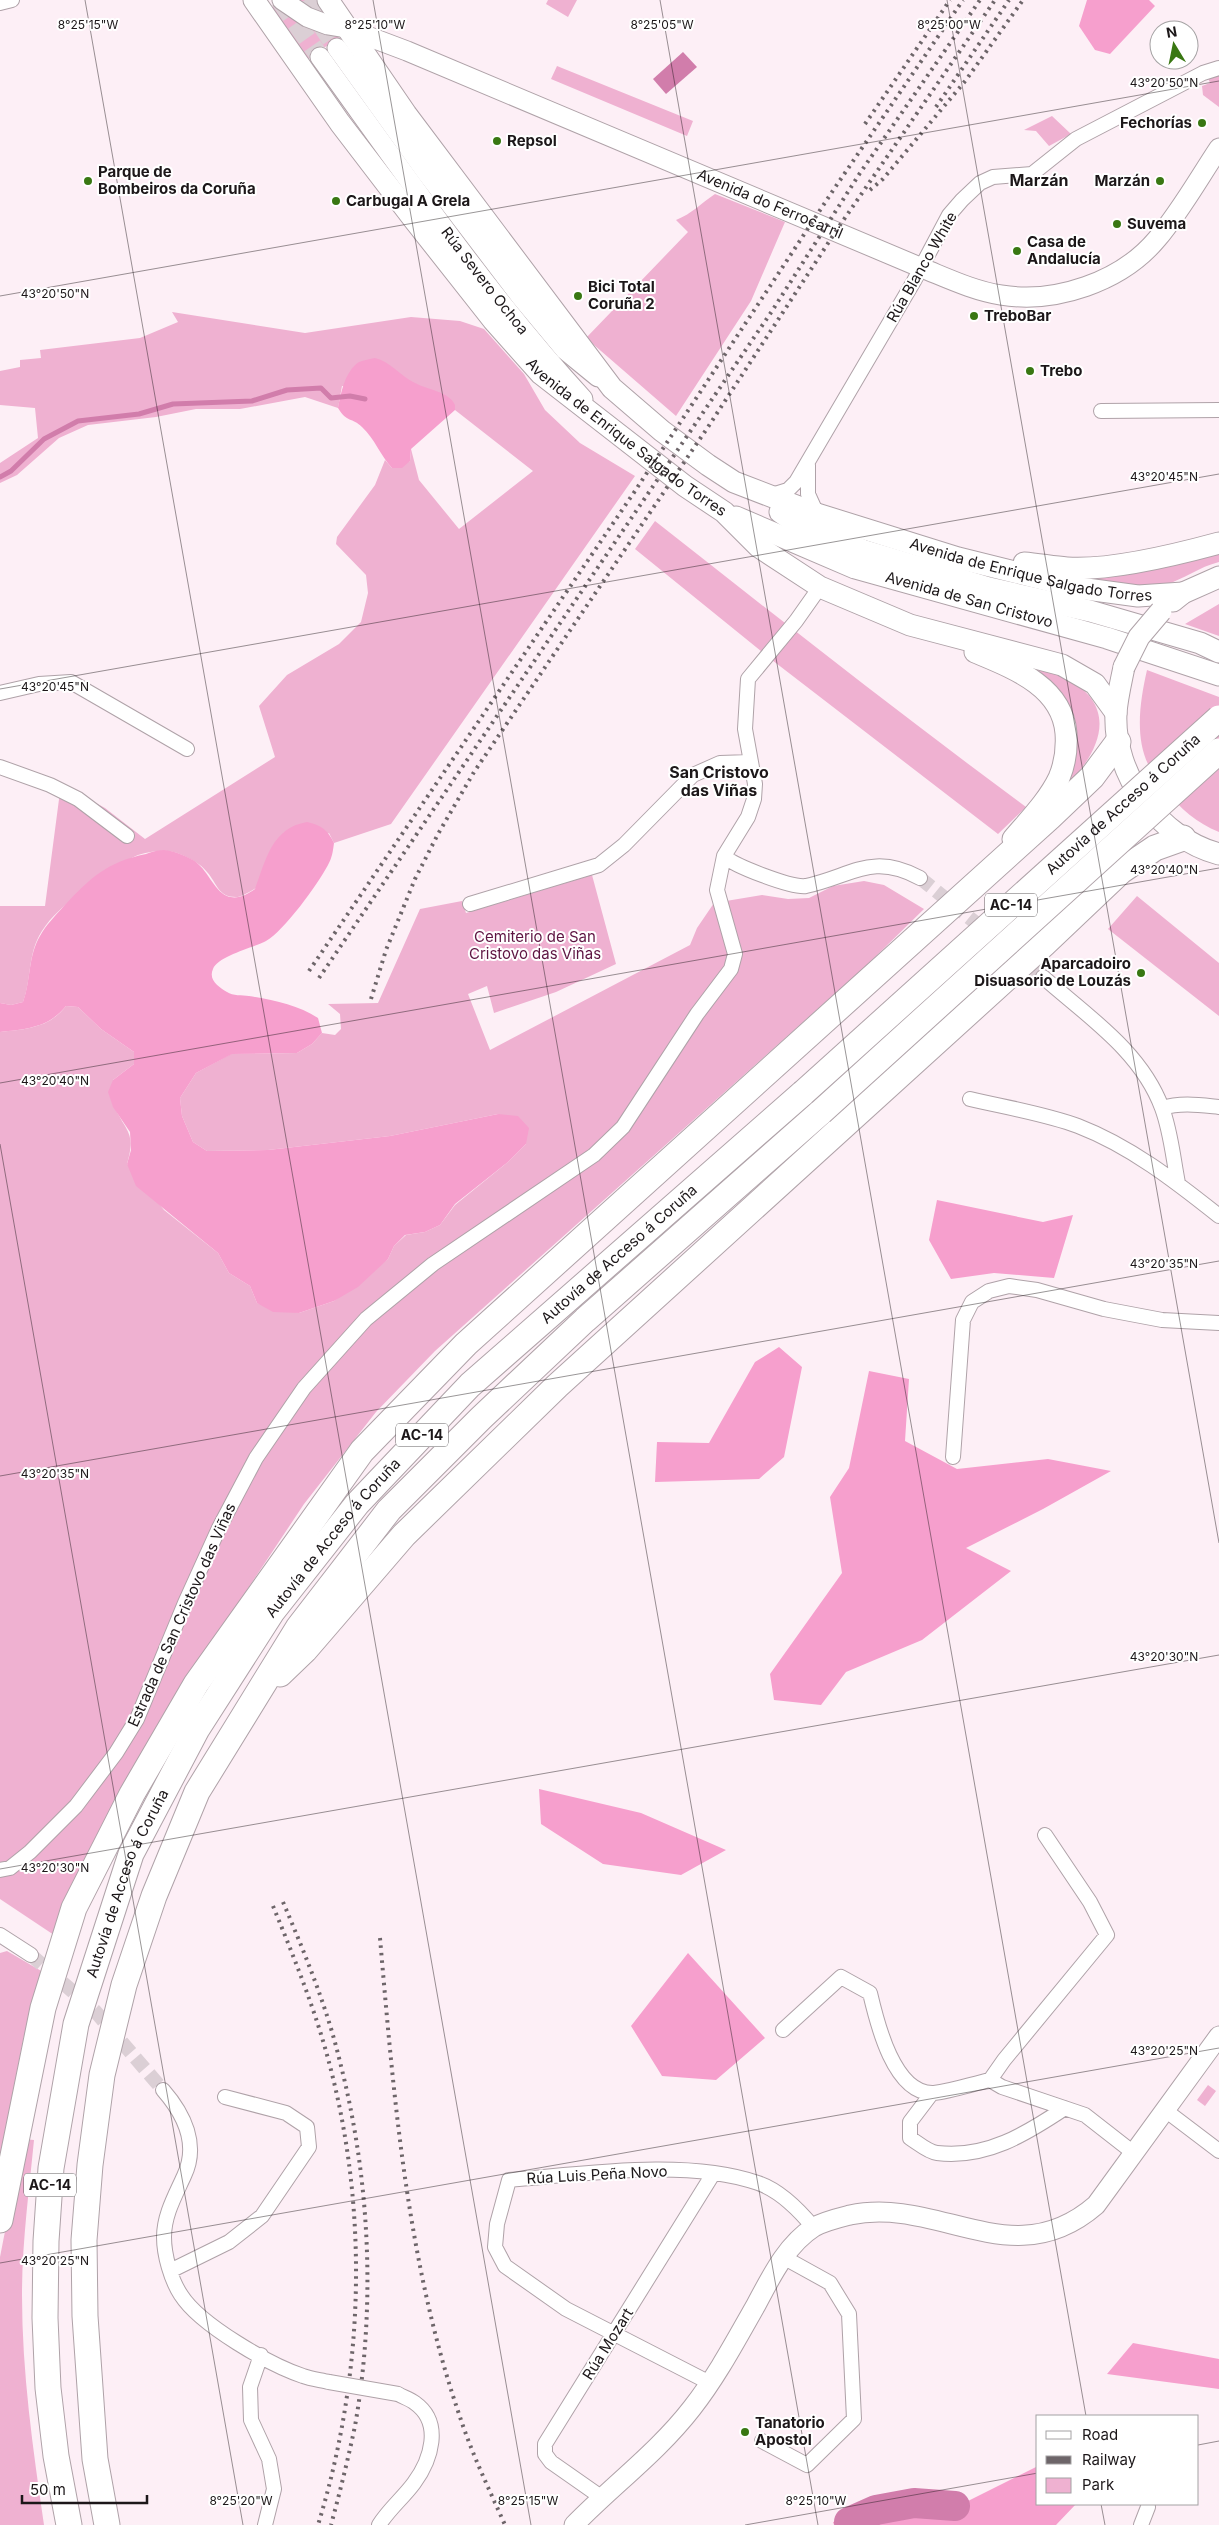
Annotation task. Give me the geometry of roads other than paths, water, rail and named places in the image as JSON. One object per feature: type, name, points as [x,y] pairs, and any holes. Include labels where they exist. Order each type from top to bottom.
[{"type":"highway","name":"Autovía de Acceso á Coruña","points":[[69,2525],[56,2456],[48,2388],[45,2318],[46,2241],[51,2168],[76,2024],[131,1854],[197,1729],[272,1612],[357,1504],[470,1385],[803,1093],[1219,718]]},
{"type":"highway","points":[[0,2220],[42,2008],[74,1908],[132,1794],[196,1684],[362,1452],[466,1344],[1092,777],[1118,742]]},
{"type":"highway","name":"Autovía de Acceso á Coruña","points":[[107,2525],[95,2459],[90,2401],[84,2240],[90,2165],[102,2075],[124,1985],[154,1896],[197,1792],[251,1702],[298,1628],[389,1510],[481,1418],[584,1320],[821,1112],[1219,751]]},
{"type":"highway","points":[[251,1702],[305,1650],[404,1535],[557,1386],[1044,944],[1121,871],[1155,848],[1183,838]]},
{"type":"highway","points":[[131,1854],[163,1768],[275,1573]]},
{"type":"main road","name":"Avenida de Enrique Salgado Torres","points":[[328,0],[406,114],[612,388],[662,431],[734,482],[817,514],[881,535],[958,558],[1079,588],[1138,596],[1184,593]]},
{"type":"main road","name":"Avenida de Enrique Salgado Torres","points":[[253,1],[340,123],[493,320],[541,374],[685,486],[724,512],[760,547],[820,586],[910,625],[1062,665],[1095,684],[1116,713]]},
{"type":"main road","name":"Avenida de San Cristovo","points":[[734,482],[790,519],[862,550],[989,588],[1090,610],[1200,643],[1219,652]]},
{"type":"main road","name":"Avenida de San Cristovo","points":[[724,512],[855,568],[1116,641],[1219,675]]},
{"type":"main road","name":"Avenida de Enrique Salgado Torres","points":[[881,535],[1017,562],[1068,568],[1118,564],[1180,553],[1219,543]]},
{"type":"main road","points":[[1219,577],[1184,593],[1161,610],[1139,637],[1124,668],[1116,713],[1118,742],[1127,771],[1141,797],[1154,813],[1183,838],[1219,854]]},
{"type":"main road","points":[[910,625],[1016,670],[1038,684],[1055,701],[1065,722],[1067,749],[1060,777],[1048,796],[980,878]]},
{"type":"street","points":[[0,3],[12,0]]},
{"type":"street","name":"Avenida do Ferrocarril","points":[[282,0],[307,17],[328,25],[346,28],[586,126],[922,268],[986,292],[1003,295],[1044,296],[1093,283],[1118,271],[1156,240],[1219,148]]},
{"type":"street","name":"Rúa Severo Ochoa","points":[[337,48],[426,172],[528,305],[565,350],[612,388]]},
{"type":"street","name":"Rúa Severo Ochoa","points":[[320,57],[508,310],[552,365],[606,423]]},
{"type":"street","name":"Rúa Blanco White","points":[[772,496],[788,490],[796,482],[922,268],[949,215],[980,183],[993,177],[1032,174],[1076,139],[1203,73],[1219,68]]},
{"type":"street","points":[[1101,411],[1219,410]]},
{"type":"street","name":"Rúa Blanco White","points":[[810,459],[806,475],[808,494],[817,514]]},
{"type":"street","name":"Estrada de San Cristovo das Viñas","points":[[0,1870],[10,1868],[30,1852],[76,1806],[116,1753],[137,1720],[184,1603],[218,1528],[256,1458],[304,1388],[366,1319],[433,1264],[594,1155],[623,1127],[697,1014],[731,969],[735,954],[717,890],[724,856],[748,817],[754,799],[755,784],[745,729],[748,679],[802,614],[820,586]]},
{"type":"street","points":[[0,693],[39,684],[71,682],[186,749]]},
{"type":"street","points":[[470,904],[599,865],[624,845],[693,775],[720,763],[750,762]]},
{"type":"street","points":[[0,767],[50,785],[78,799],[127,836]]},
{"type":"street","points":[[724,856],[732,863],[768,877],[804,886],[856,870],[881,866],[901,868],[920,878]]},
{"type":"street","points":[[1043,978],[1130,1052],[1147,1076],[1162,1108],[1178,1183]]},
{"type":"street","points":[[970,1099],[1077,1126],[1130,1152],[1178,1183],[1219,1216]]},
{"type":"street","points":[[1162,1108],[1173,1104],[1219,1107]]},
{"type":"street","points":[[953,1457],[963,1320],[972,1302],[988,1290],[1009,1286],[1037,1290],[1104,1309],[1162,1320],[1219,1323]]},
{"type":"street","points":[[783,2030],[842,1977],[870,1993],[876,2021],[890,2056],[909,2086],[932,2093],[990,2080],[1004,2060],[1107,1935],[1090,1902],[1045,1835]]},
{"type":"street","points":[[2,1935],[31,1955]]},
{"type":"street","points":[[574,2525],[601,2497],[668,2437],[710,2383],[783,2257],[814,2228],[832,2219],[860,2213],[885,2212],[907,2214],[1000,2236],[1038,2234],[1071,2224],[1096,2204],[1135,2154],[1219,2036]]},
{"type":"street","points":[[990,2080],[1002,2087],[1085,2115],[1135,2154]]},
{"type":"street","points":[[163,2090],[178,2108],[186,2124],[191,2153],[185,2175],[171,2202],[164,2237],[170,2270],[181,2295],[202,2319],[260,2355],[304,2377],[398,2394],[416,2403],[430,2423],[433,2437],[427,2463],[414,2483],[379,2525]]},
{"type":"street","points":[[932,2093],[910,2122],[910,2138],[935,2153],[969,2152],[1000,2146],[1033,2129],[1065,2108]]},
{"type":"street","points":[[170,2270],[229,2242],[262,2216],[310,2147],[307,2128],[286,2112],[225,2097]]},
{"type":"street","points":[[1165,2110],[1219,2151]]},
{"type":"street","name":"Rúa Luis Peña Novo","points":[[710,2383],[566,2309],[505,2266],[496,2247],[496,2232],[503,2196],[509,2180],[633,2170],[712,2174],[759,2183],[797,2208],[814,2228]]},
{"type":"street","name":"Rúa Mozart","points":[[601,2497],[551,2462],[545,2454],[545,2444],[615,2334],[712,2174]]},
{"type":"street","points":[[762,2440],[807,2465],[854,2419],[849,2314],[830,2284],[783,2257]]},
{"type":"street","points":[[260,2355],[250,2387],[251,2420],[269,2459],[274,2489],[265,2525]]},
{"type":"street","points":[[1141,2525],[1148,2507]]},
{"type":"waterway","points":[[0,477],[11,471],[44,439],[78,421],[139,414],[173,404],[252,401],[287,390],[321,388],[331,398],[350,396],[365,399]]},
{"type":"waterway","points":[[849,2522],[876,2510],[914,2503],[955,2506]]},
{"type":"tunnel","points":[[280,0],[320,57]]},
{"type":"tunnel","points":[[305,0],[337,48]]},
{"type":"tunnel","points":[[920,878],[1043,977]]},
{"type":"tunnel","points":[[31,1955],[95,2011],[163,2090]]},
{"type":"railway","points":[[865,124],[950,0]]},
{"type":"railway","points":[[309,971],[635,491],[834,189],[963,0]]},
{"type":"railway","points":[[319,978],[772,311],[860,173],[980,0]]},
{"type":"railway","points":[[371,999],[386,950],[415,879],[438,834],[474,772],[708,427],[838,228],[995,0]]},
{"type":"railway","points":[[936,107],[1009,0]]},
{"type":"railway","points":[[870,190],[883,179],[966,80],[1023,0]]},
{"type":"railway","points":[[283,1902],[315,1981],[335,2041],[358,2151],[367,2243],[366,2335],[362,2381],[355,2426],[331,2525]]},
{"type":"railway","points":[[273,1906],[305,1987],[331,2070],[343,2126],[351,2183],[356,2298],[352,2356],[344,2413],[333,2469],[318,2525]]},
{"type":"railway","points":[[380,1938],[397,2120],[405,2180],[427,2300],[442,2359],[465,2431],[505,2525]]},
{"type":"place","name":"Fechorías","points":[[1202,123]]},
{"type":"place","name":"Repsol","points":[[497,141]]},
{"type":"place","name":"Parque de Bombeiros da Coruña","points":[[88,181]]},
{"type":"place","name":"Marzán","points":[[1160,181]]},
{"type":"place","name":"Carbugal A Grela","points":[[336,201]]},
{"type":"place","name":"Suvema","points":[[1117,224]]},
{"type":"place","name":"Casa de Andalucía","points":[[1017,251]]},
{"type":"place","name":"Bici Total Coruña 2","points":[[578,296]]},
{"type":"place","name":"TreboBar","points":[[974,316]]},
{"type":"place","name":"Trebo","points":[[1030,371]]},
{"type":"place","name":"Aparcadoiro Disuasorio de Louzás","points":[[1141,973]]},
{"type":"place","name":"Tanatorio Apostol","points":[[745,2432]]},
{"type":"district","name":"Marzán","points":[[1039,180]]},
{"type":"district","name":"San Cristovo das Viñas","points":[[719,781]]},
{"type":"park label","name":"Cemiterio de San Cristovo das Viñas","points":[[535,946]]}]
